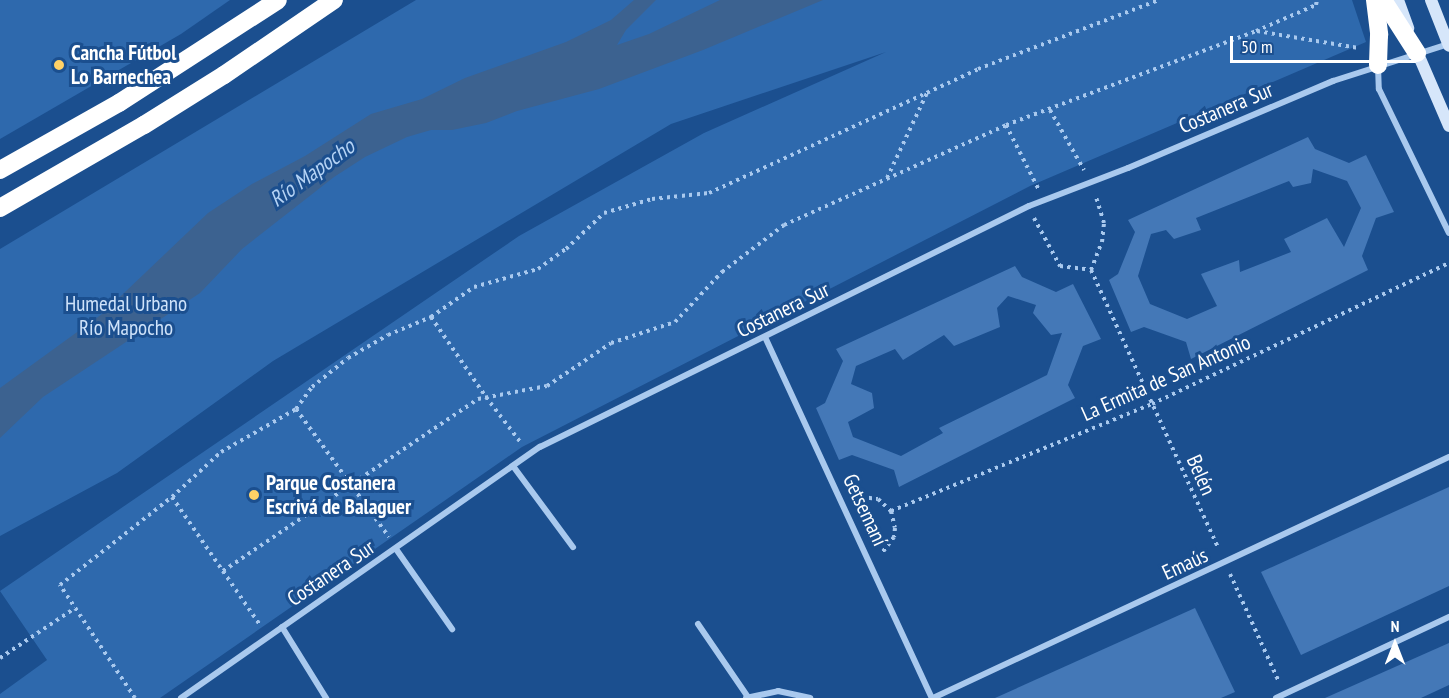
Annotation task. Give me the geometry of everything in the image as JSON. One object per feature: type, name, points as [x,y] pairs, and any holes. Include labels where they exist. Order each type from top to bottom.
[{"type":"highway","points":[[0,170],[119,103],[278,0]]},
{"type":"highway","points":[[0,208],[144,125],[225,75],[334,0]]},
{"type":"highway","points":[[1376,0],[1378,65]]},
{"type":"highway","points":[[1383,0],[1417,53]]},
{"type":"main road","points":[[1398,0],[1417,53],[1449,126]]},
{"type":"main road","points":[[1431,0],[1449,45]]},
{"type":"street","name":"Costanera Sur","points":[[181,698],[530,454],[1029,206],[1333,81],[1378,65],[1449,45]]},
{"type":"street","points":[[1378,65],[1379,89],[1449,233]]},
{"type":"street","name":"Getsemaní","points":[[765,337],[932,698]]},
{"type":"street","name":"Emaús","points":[[932,698],[1449,458]]},
{"type":"street","points":[[513,466],[573,547]]},
{"type":"street","points":[[396,549],[452,629]]},
{"type":"street","points":[[1276,698],[1449,617]]},
{"type":"street","points":[[698,624],[747,697],[777,691],[810,698]]},
{"type":"street","points":[[282,627],[326,698]]},
{"type":"path","points":[[135,698],[60,585],[172,497],[221,452],[296,409],[312,387],[348,358],[388,334],[431,317],[474,287],[538,269],[566,249],[604,213],[652,199],[709,193],[996,62],[1159,0]]},
{"type":"path","points":[[223,571],[478,399],[547,386],[611,343],[675,322],[722,272],[784,225],[1006,125],[1256,31],[1316,5],[1317,0]]},
{"type":"path","points":[[1256,31],[1361,49],[1379,45]]},
{"type":"path","points":[[886,179],[927,93]]},
{"type":"path","points":[[1029,206],[1060,266],[1091,270],[1102,242],[1104,223],[1091,182],[1050,110]]},
{"type":"path","points":[[1006,125],[1044,200]]},
{"type":"path","name":"La Ermita de San Antonio","points":[[891,511],[1152,404],[1449,263]]},
{"type":"path","name":"Belén","points":[[1091,270],[1284,693]]},
{"type":"path","points":[[431,317],[486,397],[530,454]]},
{"type":"path","points":[[296,409],[396,549]]},
{"type":"path","points":[[842,501],[860,495],[869,496],[886,504],[891,511],[895,528],[894,537],[885,551],[869,560]]},
{"type":"path","points":[[172,497],[268,637]]},
{"type":"path","points":[[0,658],[75,609]]},
{"type":"green space","name":"Cancha Fútbol Lo Barnechea","points":[[0,0],[230,0],[181,34],[0,139]]},
{"type":"green space","name":"Humedal Urbano Río Mapocho","points":[[416,0],[1352,0],[1366,42],[1030,186],[522,447],[160,698],[0,698],[0,694],[47,660],[0,591],[519,236],[704,133],[886,52],[671,124],[273,361],[117,473],[0,536],[0,249]]},
{"type":"water","name":"Río Mapocho","points":[[634,0],[656,0],[626,30],[617,45],[649,34],[720,0],[823,0],[703,50],[599,89],[517,111],[486,123],[452,130],[431,130],[407,137],[365,157],[334,177],[242,249],[200,293],[43,397],[0,438],[0,388],[102,314],[208,213],[252,184],[305,156],[371,114],[422,99],[465,78],[566,42],[611,20]]},
{"type":"building","points":[[1308,137],[1315,149],[1349,163],[1366,155],[1394,212],[1376,218],[1362,256],[1368,270],[1191,359],[1186,342],[1144,327],[1131,332],[1109,280],[1118,274],[1135,232],[1128,220]],"holes":[[[1313,169],[1347,181],[1361,208],[1344,247],[1327,218],[1284,239],[1291,252],[1240,272],[1239,260],[1201,274],[1217,306],[1187,319],[1150,304],[1138,276],[1151,234],[1166,230],[1174,239],[1201,230],[1196,218],[1289,181],[1293,187],[1311,183]]]},
{"type":"building","points":[[1015,266],[1022,277],[1056,292],[1073,284],[1101,339],[1083,346],[1068,385],[1075,398],[899,487],[894,470],[852,455],[839,460],[816,408],[825,403],[843,361],[836,349]],"holes":[[[1008,296],[1036,305],[1033,313],[1051,335],[1062,333],[1047,375],[939,428],[943,433],[901,456],[853,437],[848,422],[874,408],[872,393],[851,384],[856,366],[895,349],[903,360],[944,335],[954,346],[1000,327],[997,308]]]},
{"type":"building","points":[[1449,487],[1449,586],[1301,655],[1261,572]]},
{"type":"building","points":[[1195,608],[1235,692],[1221,698],[995,698]]},
{"type":"building","points":[[1449,643],[1449,685],[1421,698],[1325,698]]},
{"type":"place","name":"Cancha Fútbol Lo Barnechea","points":[[59,65]]},
{"type":"place","name":"Parque Costanera Escrivá de Balaguer","points":[[254,495]]}]
